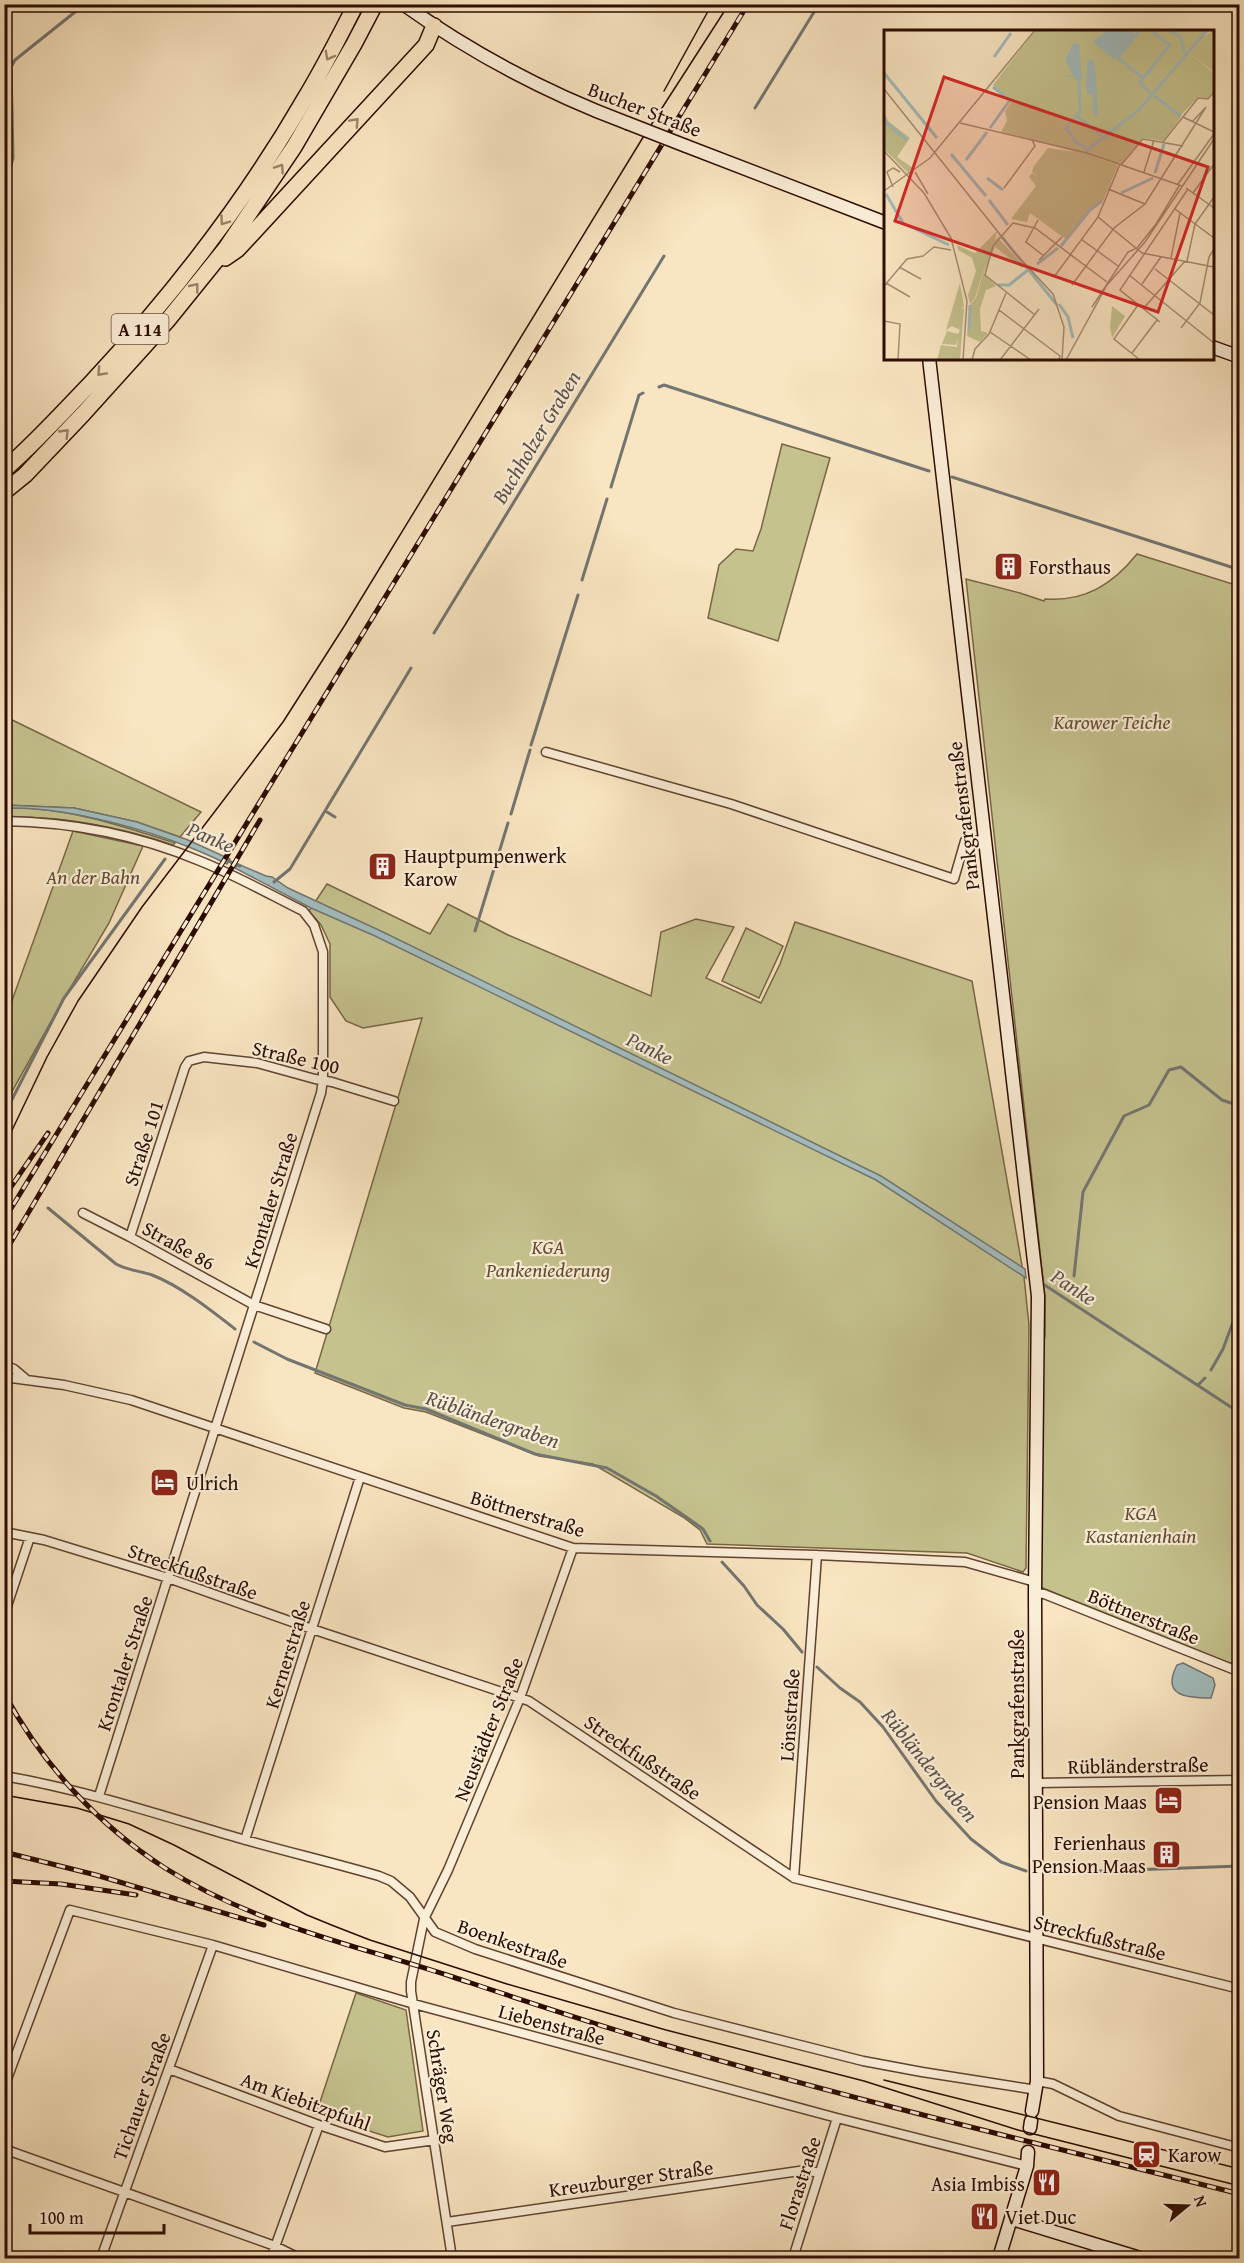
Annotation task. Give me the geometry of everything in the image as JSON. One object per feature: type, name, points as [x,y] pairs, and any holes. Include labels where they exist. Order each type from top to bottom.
[{"type":"highway","name":"A 114","points":[[4,470],[122,349],[196,261],[258,173],[303,102],[356,4]]},
{"type":"highway","name":"A 114","points":[[4,492],[25,475],[83,414],[167,321],[226,248],[294,147],[375,4]]},
{"type":"highway","points":[[210,268],[238,249],[426,45],[434,26]]},
{"type":"main road","name":"Bucher Straße","points":[[408,8],[507,70],[580,105],[884,222]]},
{"type":"main road","points":[[1214,348],[1239,357]]},
{"type":"main road","name":"Pankgrafenstraße","points":[[929,360],[1038,1296],[1035,1588],[1037,2086],[1031,2120]]},
{"type":"main road","points":[[999,2259],[1027,2166],[1028,2152]]},
{"type":"main road","points":[[1012,2219],[1140,2259]]},
{"type":"street","points":[[546,752],[731,804],[954,879],[965,841],[986,840]]},
{"type":"street","name":"Krontaler Straße","points":[[4,821],[69,825],[111,832],[201,861],[303,911],[314,925],[323,952],[323,1080],[216,1430],[99,1796]]},
{"type":"street","name":"Straße 100","points":[[189,1061],[204,1057],[257,1063],[394,1101]]},
{"type":"street","name":"Straße 101","points":[[130,1237],[185,1067],[189,1061]]},
{"type":"street","name":"Straße 86","points":[[83,1214],[254,1305],[326,1329]]},
{"type":"street","name":"Böttnerstraße","points":[[4,1365],[14,1368],[27,1380]]},
{"type":"street","name":"Böttnerstraße","points":[[4,1377],[64,1384],[131,1400],[573,1548],[964,1562],[1035,1588],[1044,1594],[1239,1672]]},
{"type":"street","name":"Kernerstraße","points":[[245,1840],[360,1477]]},
{"type":"street","name":"Streckfußstraße","points":[[4,1532],[30,1537],[168,1578],[312,1629],[529,1701],[794,1878],[1239,1989]]},
{"type":"street","points":[[4,1615],[30,1537]]},
{"type":"street","name":"Neustädter Straße","points":[[424,1919],[448,1870],[520,1698],[573,1548]]},
{"type":"street","name":"Lönsstraße","points":[[794,1878],[817,1555]]},
{"type":"street","name":"Boenkestraße","points":[[4,1776],[99,1796],[245,1840],[379,1875],[391,1881],[410,1897],[435,1932],[475,1949],[674,2013],[863,2061],[1037,2086],[1053,2084],[1119,2116],[1239,2148]]},
{"type":"street","name":"Rübländerstraße","points":[[1036,1783],[1239,1779]]},
{"type":"street","name":"Liebenstraße","points":[[4,2087],[70,1910],[213,1945],[414,2004],[837,2118],[1027,2166]]},
{"type":"street","name":"Schräger Weg","points":[[424,1919],[411,1982],[452,2259]]},
{"type":"street","name":"Tichauer Straße","points":[[101,2259],[213,1945]]},
{"type":"street","name":"Am Kiebitzpfuhl","points":[[169,2069],[385,2147],[435,2140]]},
{"type":"street","name":"Florastraße","points":[[793,2259],[837,2118]]},
{"type":"street","points":[[271,2259],[319,2125]]},
{"type":"street","points":[[4,2149],[275,2246],[299,2259]]},
{"type":"street","name":"Kreuzburger Straße","points":[[447,2222],[806,2170],[819,2173]]},
{"type":"green space","points":[[782,444],[830,458],[778,641],[708,618],[719,565],[736,549],[753,551],[761,529]]},
{"type":"green space","name":"Karower Teiche","points":[[1137,554],[1239,586],[1239,1667],[1040,1587],[1042,1351],[1045,1336],[1045,1297],[966,579],[1044,601],[1045,599],[1073,597],[1097,589],[1108,582]]},
{"type":"green space","points":[[4,716],[201,812],[180,837],[137,822],[74,808],[5,805]]},
{"type":"green space","points":[[4,808],[70,813],[112,823],[175,843],[173,845],[132,832],[69,820],[5,817]]},
{"type":"green space","name":"An der Bahn","points":[[73,831],[143,846],[109,923],[5,1104],[5,1020]]},
{"type":"green space","name":"KGA Pankeniederung","points":[[327,884],[430,934],[448,904],[508,935],[651,996],[661,932],[696,919],[734,927],[706,978],[761,1003],[780,964],[795,922],[972,981],[1024,1277],[1029,1325],[1026,1568],[1023,1572],[967,1553],[707,1544],[700,1530],[683,1517],[593,1464],[539,1456],[426,1412],[404,1408],[315,1373],[422,1018],[363,1028],[346,1021],[330,997],[330,944],[321,925],[309,911]]},
{"type":"green space","points":[[746,928],[783,946],[759,998],[722,981]]},
{"type":"green space","points":[[356,1993],[406,2010],[423,2131],[388,2137],[316,2114]]},
{"type":"water","points":[[5,805],[74,808],[137,822],[188,840],[230,859],[227,864],[176,842],[118,824],[59,812],[5,808]]},
{"type":"water","points":[[238,864],[272,877],[288,888],[383,932],[881,1176],[1025,1269],[1026,1278],[876,1180],[375,936],[311,908],[235,868]]},
{"type":"water","points":[[1183,1663],[1213,1678],[1215,1685],[1211,1698],[1185,1696],[1174,1689],[1173,1675],[1177,1665]]},
{"type":"waterway","points":[[4,188],[13,158],[11,67],[15,60],[85,4]]},
{"type":"waterway","name":"Buchholzer Graben","points":[[755,108],[819,4]]},
{"type":"waterway","name":"Buchholzer Graben","points":[[434,633],[664,256]]},
{"type":"waterway","points":[[659,387],[664,385],[929,471]]},
{"type":"waterway","points":[[611,487],[639,395],[643,393]]},
{"type":"waterway","points":[[952,477],[1231,567],[1236,567],[1240,560]]},
{"type":"waterway","points":[[582,580],[607,499]]},
{"type":"waterway","points":[[531,745],[578,595]]},
{"type":"waterway","name":"Buchholzer Graben","points":[[274,882],[290,869],[411,668]]},
{"type":"waterway","points":[[511,814],[530,750]]},
{"type":"waterway","points":[[327,812],[335,817]]},
{"type":"waterway","points":[[475,931],[508,823]]},
{"type":"waterway","points":[[4,1115],[64,998],[165,859]]},
{"type":"waterway","name":"Panke","points":[[226,860],[240,866]]},
{"type":"waterway","points":[[1074,1276],[1083,1192],[1124,1116],[1149,1105],[1169,1070],[1181,1067],[1222,1100],[1240,1106]]},
{"type":"waterway","name":"Rübländergraben","points":[[48,1208],[116,1264],[152,1275],[173,1285],[235,1329]]},
{"type":"waterway","name":"Panke","points":[[1040,1282],[1240,1413]]},
{"type":"waterway","points":[[1211,1370],[1223,1349],[1240,1303]]},
{"type":"waterway","name":"Rübländergraben","points":[[254,1342],[287,1359],[405,1405],[426,1409],[535,1454],[607,1468],[656,1496],[696,1524],[703,1529],[710,1541]]},
{"type":"waterway","points":[[1198,1385],[1205,1378]]},
{"type":"waterway","name":"Rübländergraben","points":[[722,1562],[744,1586],[757,1605],[783,1629],[802,1652]]},
{"type":"waterway","name":"Rübländergraben","points":[[817,1667],[860,1702],[883,1727],[936,1801],[971,1839],[1001,1862],[1026,1871]]},
{"type":"waterway","name":"Rübländergraben","points":[[1047,1873],[1240,1866]]},
{"type":"tunnel","points":[[1028,2152],[1030,2128]]},
{"type":"tram line","points":[[664,91],[712,4]]},
{"type":"tram line","points":[[4,1147],[47,1057],[78,1001],[142,907],[283,722],[345,625],[642,139],[729,4]]},
{"type":"tram line","points":[[4,1795],[77,1808],[129,1824],[307,1915],[370,1940],[507,1984],[666,2030],[864,2081],[1018,2130],[1240,2186]]},
{"type":"tram line","points":[[884,2080],[1240,2169]]},
{"type":"railway","points":[[4,1220],[748,4]]},
{"type":"railway","points":[[4,1254],[260,820]]},
{"type":"railway","points":[[4,1197],[48,1133]]},
{"type":"railway","points":[[4,1693],[19,1719],[54,1768],[74,1791],[117,1832],[165,1868],[233,1904],[269,1919],[642,2038],[740,2066],[953,2123],[1240,2194]]},
{"type":"railway","points":[[4,1852],[96,1875],[264,1925]]},
{"type":"railway","points":[[4,1881],[61,1884],[136,1895]]},
{"type":"place","name":"Forsthaus","points":[[1008,566]]},
{"type":"place","name":"Hauptpumpenwerk Karow","points":[[383,866]]},
{"type":"place","name":"Ulrich","points":[[165,1482]]},
{"type":"place","name":"Pension Maas","points":[[1168,1801]]},
{"type":"place","name":"Ferienhaus Pension Maas","points":[[1167,1854]]},
{"type":"place","name":"Karow","points":[[1147,2154]]},
{"type":"place","name":"Asia Imbiss","points":[[1046,2183]]},
{"type":"place","name":"Viet Duc","points":[[984,2216]]},
{"type":"park label","name":"KGA Kastanienhain","points":[[1141,1524]]}]
